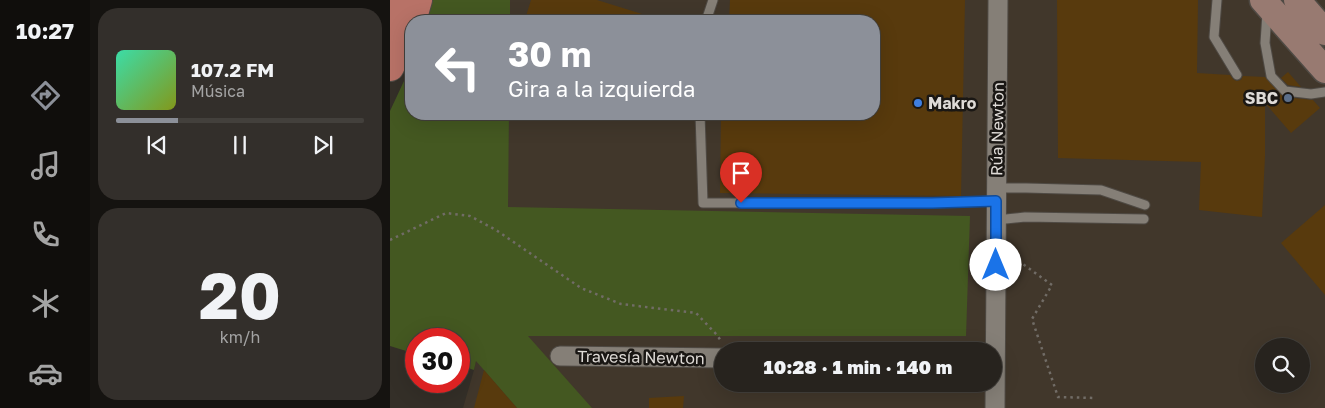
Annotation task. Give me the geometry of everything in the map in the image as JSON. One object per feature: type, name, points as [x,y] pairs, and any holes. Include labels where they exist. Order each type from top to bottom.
[{"type":"highway","points":[[390,24],[396,0]]},
{"type":"highway","points":[[414,15],[418,0]]},
{"type":"highway","points":[[390,67],[405,37]]},
{"type":"main road","points":[[1297,0],[1325,32]]},
{"type":"main road","points":[[1265,3],[1325,70]]},
{"type":"street","name":"Rúa Newton","points":[[994,342],[998,0]]},
{"type":"street","name":"Travesía Newton","points":[[560,356],[714,350]]},
{"type":"street","name":"Rúa Newton","points":[[995,392],[995,408]]},
{"type":"lane","points":[[708,15],[713,0]]},
{"type":"lane","points":[[1217,0],[1214,37],[1238,76]]},
{"type":"lane","points":[[1265,3],[1265,43],[1271,76],[1285,91],[1311,94],[1325,92]]},
{"type":"lane","points":[[700,120],[703,203],[932,203],[996,195],[1026,188],[1101,190],[1145,205]]},
{"type":"lane","points":[[996,220],[1025,218],[1144,219]]},
{"type":"path","points":[[390,240],[446,212],[470,216],[496,230],[581,288],[621,304],[696,313],[717,335],[719,342]]},
{"type":"path","points":[[1011,256],[1052,285],[1032,319],[1058,397],[1095,398]]},
{"type":"shaded area","points":[[510,0],[1325,0],[1325,408],[463,408],[467,393],[470,393],[470,384],[507,207],[509,120],[880,120],[880,15],[510,15]]},
{"type":"green space","points":[[429,0],[510,0],[510,15],[425,15]]},
{"type":"green space","points":[[405,78],[405,120],[509,120],[508,207],[970,216],[966,336],[528,336],[592,408],[517,408],[476,361],[474,370],[470,369],[470,328],[405,328],[405,351],[390,346],[390,111]]},
{"type":"building","points":[[531,0],[597,0],[645,15],[526,15]]},
{"type":"building","name":"Makro","points":[[730,0],[965,0],[961,196],[720,193],[721,120],[880,120],[880,15],[729,15]]},
{"type":"building","points":[[1057,0],[1198,0],[1197,73],[1230,75],[1237,81],[1241,80],[1243,76],[1265,77],[1284,97],[1313,100],[1320,108],[1291,133],[1265,103],[1262,217],[1199,210],[1201,162],[1058,158]]},
{"type":"building","points":[[1288,72],[1301,87],[1288,85],[1281,78]]},
{"type":"building","points":[[1325,205],[1325,295],[1281,243]]},
{"type":"building","points":[[484,370],[517,408],[474,408]]},
{"type":"building","points":[[684,396],[683,408],[649,408],[649,398]]},
{"type":"place","name":"SBC","points":[[1288,98]]},
{"type":"place","name":"Makro","points":[[918,103]]},
{"type":"route","points":[[741,203],[996,201],[996,265]]}]
